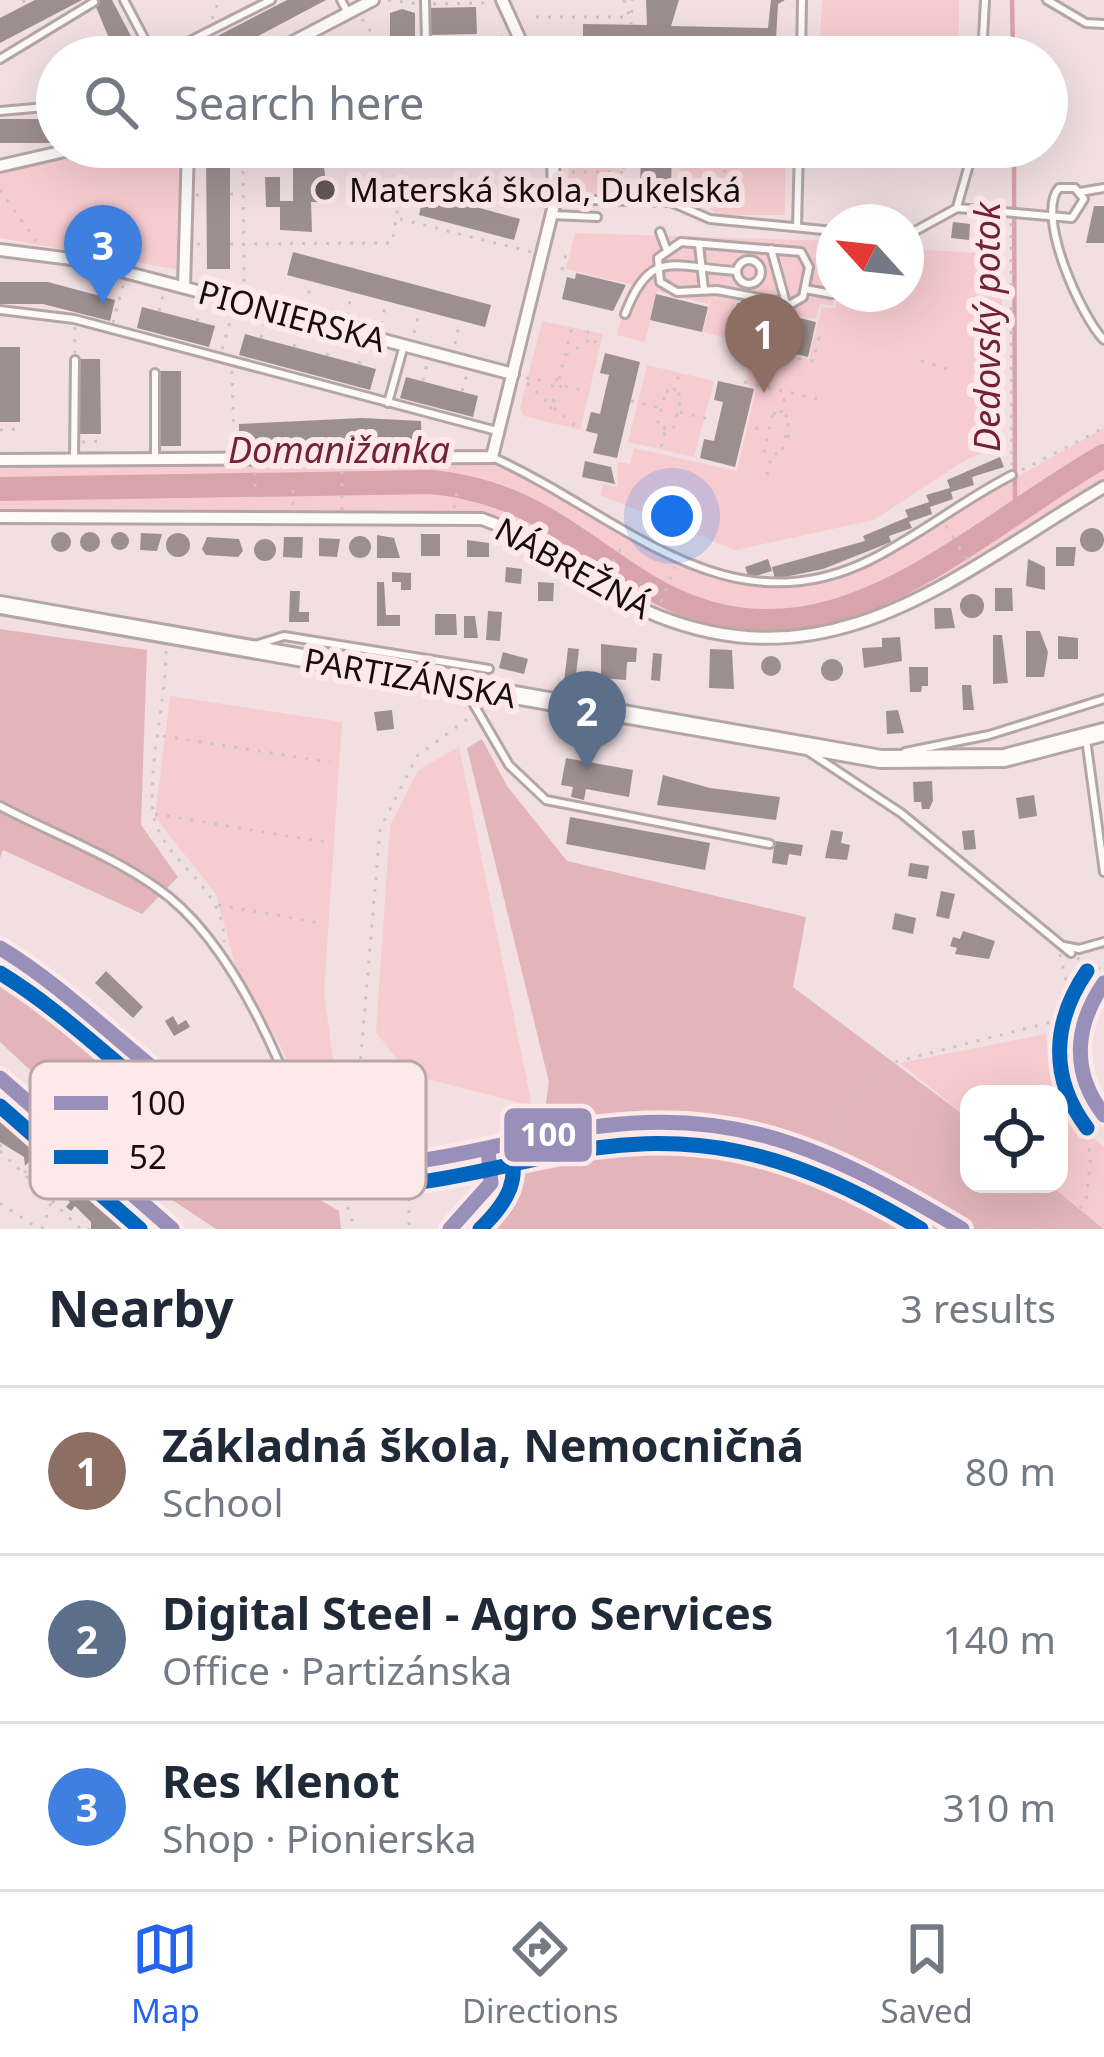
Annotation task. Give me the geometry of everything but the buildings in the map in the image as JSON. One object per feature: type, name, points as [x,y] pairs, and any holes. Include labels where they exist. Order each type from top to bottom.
[{"type":"main road","name":"PARTIZÁNSKA","points":[[0,605],[881,759],[979,760],[1095,735]]},
{"type":"main road","points":[[1104,983],[1081,1027],[1079,1059],[1088,1092],[1104,1115]]},
{"type":"street","points":[[304,36],[373,0]]},
{"type":"street","points":[[496,1],[516,36]]},
{"type":"street","points":[[0,166],[36,160]]},
{"type":"street","points":[[185,281],[188,168]]},
{"type":"street","points":[[0,460],[492,457],[522,378],[552,215],[553,168]]},
{"type":"street","name":"PIONIERSKA","points":[[0,250],[185,281],[238,306],[409,340],[522,378]]},
{"type":"street","name":"NÁBREŽNÁ","points":[[0,517],[453,516],[517,530],[656,615],[733,640],[777,640],[826,636],[880,618],[1104,488]]},
{"type":"street","points":[[0,948],[79,1002],[146,1061]]},
{"type":"street","points":[[0,1078],[30,1104]]},
{"type":"street","points":[[426,1160],[646,1118],[739,1125],[821,1149],[962,1229]]},
{"type":"street","points":[[451,1229],[533,1138]]},
{"type":"street","points":[[488,1149],[496,1164],[495,1182]]},
{"type":"street","points":[[138,1199],[172,1229]]},
{"type":"lane","points":[[124,0],[144,36]]},
{"type":"lane","points":[[199,36],[271,0]]},
{"type":"lane","points":[[341,0],[351,11]]},
{"type":"lane","points":[[801,36],[802,0]]},
{"type":"lane","points":[[983,36],[985,0]]},
{"type":"lane","points":[[1047,0],[1087,22],[1104,24]]},
{"type":"lane","points":[[37,36],[94,2]]},
{"type":"lane","points":[[425,2],[426,36]]},
{"type":"lane","points":[[0,58],[36,37]]},
{"type":"lane","points":[[0,111],[36,108]]},
{"type":"lane","points":[[797,229],[798,168]]},
{"type":"lane","points":[[957,208],[968,168]]},
{"type":"lane","points":[[1104,188],[1080,192],[1059,188],[1052,194],[1058,253],[1104,340]]},
{"type":"lane","points":[[924,226],[957,208],[1014,215],[1054,213],[1066,219],[1082,209],[1080,192]]},
{"type":"lane","points":[[554,199],[684,204],[710,219],[816,230]]},
{"type":"lane","points":[[552,215],[597,217]]},
{"type":"lane","points":[[660,232],[667,248]]},
{"type":"lane","points":[[657,266],[660,282],[670,290],[798,303],[805,289],[807,258],[790,248],[699,244],[667,248]]},
{"type":"lane","points":[[699,244],[704,290]]},
{"type":"lane","points":[[731,245],[742,282]]},
{"type":"lane","points":[[625,314],[641,277],[657,266],[667,248]]},
{"type":"lane","points":[[771,248],[786,303]]},
{"type":"lane","points":[[657,266],[739,267],[753,260],[760,266],[776,266]]},
{"type":"lane","points":[[760,266],[758,280],[770,300]]},
{"type":"lane","points":[[733,294],[742,282],[758,280]]},
{"type":"lane","points":[[805,289],[816,291]]},
{"type":"lane","points":[[0,310],[74,319],[499,431]]},
{"type":"lane","points":[[388,403],[409,340]]},
{"type":"lane","points":[[74,460],[75,360]]},
{"type":"lane","points":[[155,373],[155,460]]},
{"type":"lane","points":[[492,457],[544,479],[678,560],[726,578],[771,586],[814,580],[868,561],[1012,475]]},
{"type":"lane","points":[[248,648],[284,636],[489,669]]},
{"type":"lane","points":[[465,687],[509,766],[546,800],[770,844]]},
{"type":"lane","points":[[881,759],[989,735],[1104,699]]},
{"type":"lane","points":[[1095,735],[1104,872]]},
{"type":"lane","points":[[801,747],[902,813],[1071,953]]},
{"type":"lane","points":[[0,806],[153,885],[182,907],[217,954],[280,1061]]},
{"type":"lane","points":[[1061,945],[1079,949],[1104,942]]},
{"type":"path","points":[[207,32],[219,0]]},
{"type":"path","points":[[388,0],[405,7],[425,2],[496,1]]},
{"type":"path","points":[[623,0],[631,16]]},
{"type":"path","points":[[632,0],[632,25]]},
{"type":"path","points":[[351,11],[371,36]]},
{"type":"path","points":[[536,17],[631,16]]},
{"type":"path","points":[[220,358],[238,306],[243,168]]},
{"type":"path","points":[[230,244],[392,243],[404,168]]},
{"type":"path","points":[[623,201],[624,168]]},
{"type":"path","points":[[700,200],[727,168]]},
{"type":"path","points":[[572,172],[624,172]]},
{"type":"path","points":[[0,190],[41,247]]},
{"type":"path","points":[[230,194],[244,194]]},
{"type":"path","points":[[1014,215],[1012,475],[1104,428]]},
{"type":"path","points":[[396,218],[532,252]]},
{"type":"path","points":[[441,229],[442,221]]},
{"type":"path","points":[[488,241],[490,234]]},
{"type":"path","points":[[562,270],[567,251]]},
{"type":"path","points":[[305,307],[312,281]]},
{"type":"path","points":[[111,329],[124,284]]},
{"type":"path","points":[[346,317],[352,292]]},
{"type":"path","points":[[159,311],[164,293]]},
{"type":"path","points":[[380,326],[387,301]]},
{"type":"path","points":[[197,322],[203,302]]},
{"type":"path","points":[[409,340],[420,310]]},
{"type":"path","points":[[74,319],[75,360]]},
{"type":"path","points":[[261,338],[267,319]]},
{"type":"path","points":[[454,346],[460,320]]},
{"type":"path","points":[[294,347],[299,327]]},
{"type":"path","points":[[563,386],[559,379],[572,328]]},
{"type":"path","points":[[587,331],[600,348]]},
{"type":"path","points":[[327,356],[332,336]]},
{"type":"path","points":[[751,351],[813,362],[820,338],[812,337]]},
{"type":"path","points":[[565,356],[592,338]]},
{"type":"path","points":[[359,364],[364,345]]},
{"type":"path","points":[[232,361],[234,459]]},
{"type":"path","points":[[921,361],[951,370]]},
{"type":"path","points":[[423,381],[428,362]]},
{"type":"path","points":[[674,393],[680,371]]},
{"type":"path","points":[[462,391],[467,372]]},
{"type":"path","points":[[522,378],[552,383],[559,379]]},
{"type":"path","points":[[522,378],[580,430]]},
{"type":"path","points":[[744,382],[826,401]]},
{"type":"path","points":[[552,383],[556,390]]},
{"type":"path","points":[[551,401],[563,386],[589,392]]},
{"type":"path","points":[[666,391],[682,395],[674,430],[657,426],[661,409],[666,391]]},
{"type":"path","points":[[781,415],[786,392]]},
{"type":"path","points":[[631,401],[661,409]]},
{"type":"path","points":[[678,412],[709,419]]},
{"type":"path","points":[[773,413],[790,417],[781,454],[764,451],[769,431],[773,413]]},
{"type":"path","points":[[662,447],[666,428]]},
{"type":"path","points":[[755,428],[769,431]]},
{"type":"path","points":[[0,430],[22,429]]},
{"type":"path","points":[[785,436],[799,439]]},
{"type":"path","points":[[74,442],[102,441]]},
{"type":"path","points":[[767,475],[772,452]]},
{"type":"path","points":[[342,458],[342,518]]},
{"type":"path","points":[[254,487],[255,459]]},
{"type":"path","points":[[453,516],[458,485]]},
{"type":"path","points":[[293,487],[293,519]]},
{"type":"path","points":[[940,518],[971,565]]},
{"type":"path","points":[[598,583],[631,533]]},
{"type":"path","points":[[664,594],[678,560]]},
{"type":"path","points":[[166,634],[153,814],[164,841],[216,905],[225,936],[217,954]]},
{"type":"path","points":[[360,1061],[380,829],[417,756],[476,712]]},
{"type":"path","points":[[161,736],[330,762]]},
{"type":"path","points":[[153,814],[325,842]]},
{"type":"path","points":[[216,905],[321,923]]},
{"type":"path","points":[[1071,953],[1101,969],[1104,983]]},
{"type":"path","points":[[836,1144],[836,1121],[853,1093],[883,1065],[1065,1018]]},
{"type":"path","points":[[1,1147],[30,1180]]},
{"type":"path","points":[[16,1168],[22,1163]]},
{"type":"path","points":[[23,1175],[30,1167]]},
{"type":"path","points":[[50,1199],[86,1229]]},
{"type":"path","points":[[345,1199],[355,1229]]},
{"type":"path","points":[[0,1203],[40,1229],[52,1202]]},
{"type":"path","points":[[117,1214],[124,1205]]},
{"type":"path","points":[[136,1229],[142,1222]]},
{"type":"shaded area","points":[[822,0],[959,0],[959,36],[820,36]]},
{"type":"shaded area","points":[[36,162],[36,168],[182,168],[180,270],[0,238],[0,171]]},
{"type":"shaded area","points":[[569,168],[620,168],[620,199],[568,197]]},
{"type":"shaded area","points":[[680,168],[785,168],[785,215],[717,215],[701,200],[679,195]]},
{"type":"shaded area","points":[[575,233],[816,240],[818,312],[816,319],[736,300],[727,338],[703,332],[711,298],[708,304],[657,291],[645,342],[617,335],[623,313],[632,315],[641,287],[566,269]]},
{"type":"shaded area","points":[[924,250],[979,253],[1002,265],[1002,447],[967,459],[874,520],[735,550],[600,495],[603,484],[618,487],[617,462],[630,464],[634,448],[737,471],[756,388],[745,384],[753,347],[809,359],[821,312],[924,312]]},
{"type":"shaded area","points":[[542,321],[603,334],[580,430],[524,416],[520,408]]},
{"type":"shaded area","points":[[647,365],[714,381],[694,457],[628,442]]},
{"type":"shaded area","points":[[1104,428],[1104,487],[880,618],[777,641],[733,640],[656,615],[482,519],[0,517],[0,460],[492,457],[544,479],[674,559],[726,578],[771,586],[814,580],[868,561]]},
{"type":"shaded area","points":[[0,629],[147,650],[141,825],[178,877],[142,914],[3,850],[0,858]]},
{"type":"shaded area","points":[[170,696],[342,722],[324,992],[332,1061],[287,1061],[238,976],[216,894],[155,817]]},
{"type":"shaded area","points":[[482,739],[507,786],[567,861],[806,917],[793,987],[960,1112],[960,1193],[1060,1193],[1104,1229],[467,1229],[539,1151],[549,1082],[467,748]]},
{"type":"shaded area","points":[[459,747],[532,1106],[426,1079],[426,1061],[398,1061],[376,1032],[390,826],[418,770]]},
{"type":"shaded area","points":[[0,966],[117,1061],[30,1061],[30,1070],[0,1042]]},
{"type":"shaded area","points":[[1046,1034],[1052,1085],[960,1085],[960,1112],[900,1063]]},
{"type":"shaded area","points":[[1068,1117],[1104,1147],[1104,1228],[1060,1193],[1068,1193]]},
{"type":"shaded area","points":[[171,1199],[319,1199],[339,1211],[341,1229],[216,1229]]},
{"type":"waterway","name":"Dedovský potok","points":[[1012,0],[1013,36]]},
{"type":"waterway","name":"Dedovský potok","points":[[1014,168],[1015,508]]},
{"type":"waterway","name":"Domanižanka","points":[[0,489],[432,482],[464,487],[517,504],[635,578],[701,610],[763,621],[823,614],[881,594],[938,563],[1104,456]]},
{"type":"transit line","name":"100","points":[[0,948],[145,1061]]},
{"type":"transit line","name":"52","points":[[1087,971],[1067,1010],[1060,1050],[1066,1090],[1087,1128]]},
{"type":"transit line","name":"52","points":[[0,973],[115,1061]]},
{"type":"transit line","name":"100","points":[[1104,983],[1087,1016],[1080,1049],[1086,1083],[1104,1115]]},
{"type":"transit line","name":"100","points":[[0,1078],[30,1104]]},
{"type":"transit line","name":"52","points":[[0,1106],[30,1132]]},
{"type":"transit line","name":"100","points":[[426,1159],[604,1126],[712,1125],[809,1150],[962,1229]]},
{"type":"transit line","name":"52","points":[[480,1229],[510,1189],[513,1167],[507,1141]]},
{"type":"transit line","name":"52","points":[[426,1181],[595,1148],[693,1145],[783,1163],[828,1180],[921,1229]]},
{"type":"transit line","name":"100","points":[[450,1229],[491,1183],[488,1149]]},
{"type":"transit line","name":"52","points":[[106,1199],[140,1229]]},
{"type":"transit line","name":"100","points":[[138,1199],[172,1229]]},
{"type":"place","name":"Materská škola, Dukelská","points":[[325,190]]},
{"type":"place","name":"Res Klenot","points":[[103,304]]},
{"type":"place","name":"Základná škola, Nemocničná","points":[[764,393]]},
{"type":"place","name":"Digital Steel - Agro Services","points":[[587,770]]}]
